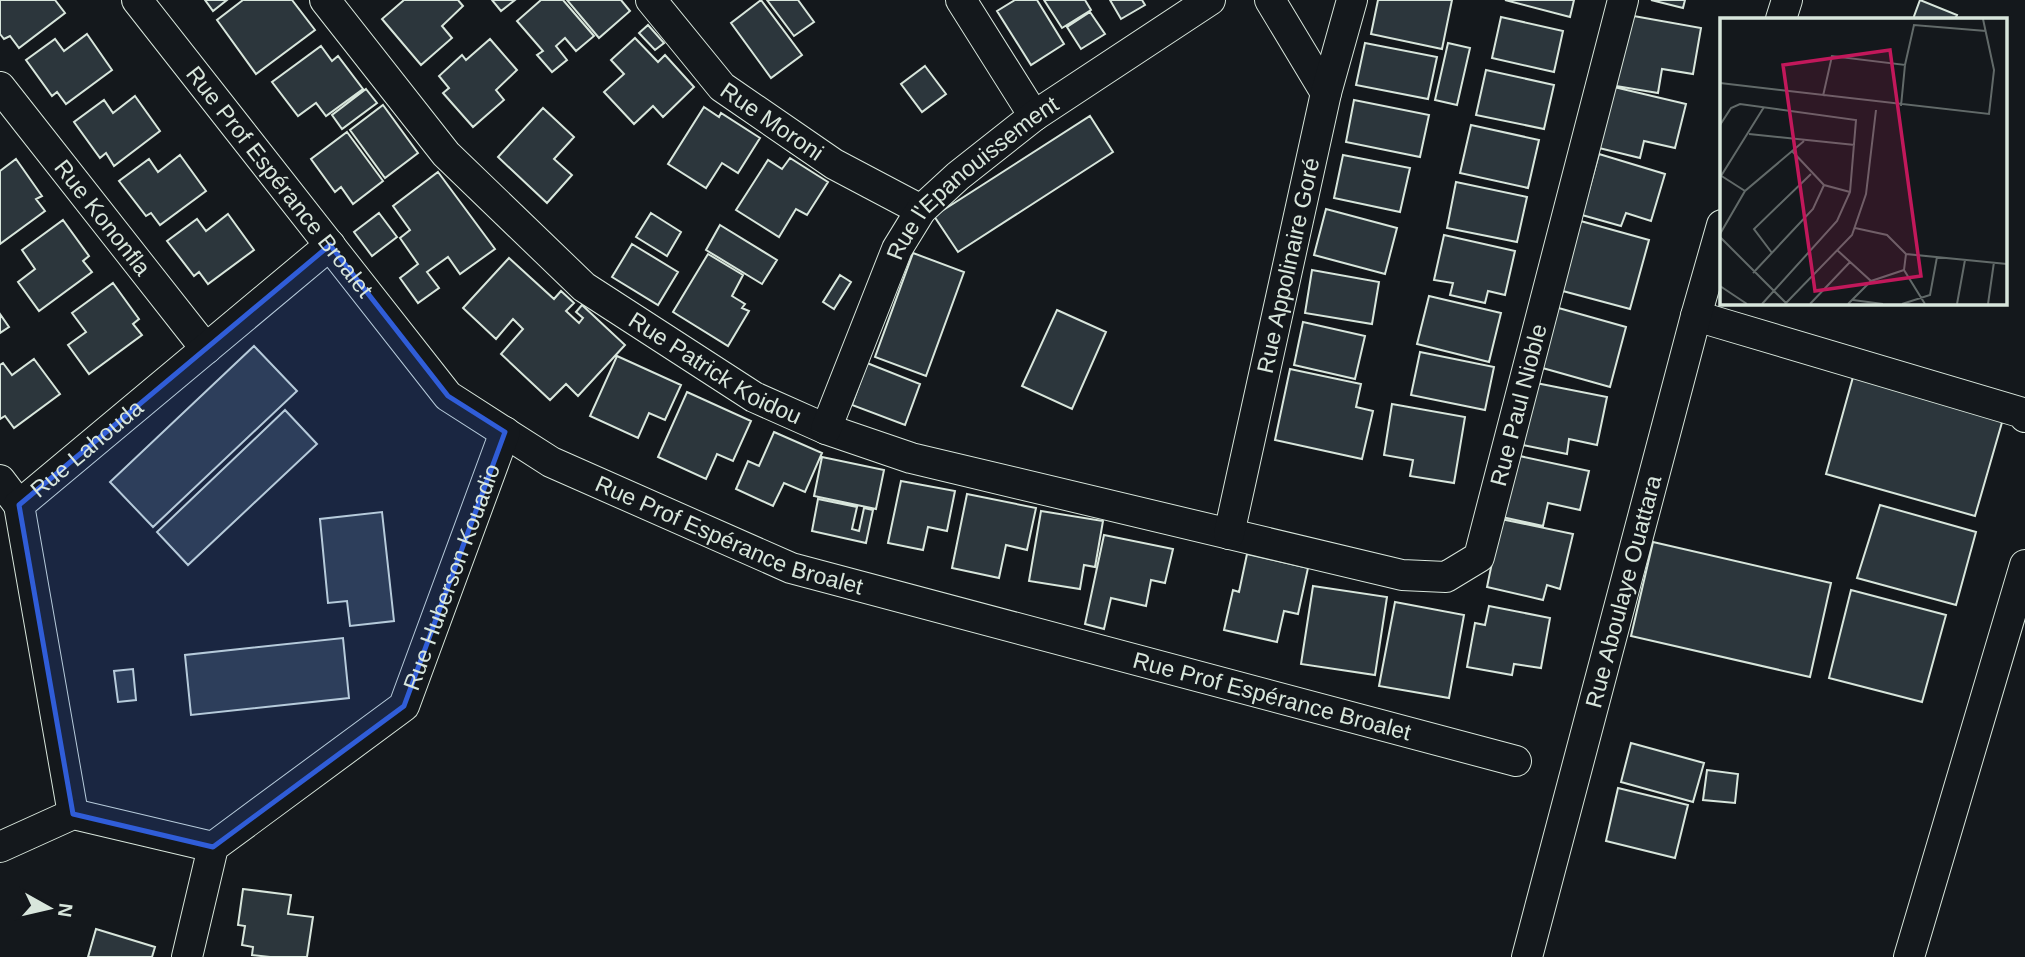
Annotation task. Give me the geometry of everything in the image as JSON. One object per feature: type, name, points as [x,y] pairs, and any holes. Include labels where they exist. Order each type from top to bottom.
[{"type":"street","name":"Rue Prof Espérance Broalet","points":[[137,0],[448,396],[551,462],[791,568],[1516,761]]},
{"type":"street","name":"Rue Patrick Koidou","points":[[325,0],[446,154],[584,287],[754,397],[826,429],[911,458],[1228,534]]},
{"type":"street","name":"Rue Moroni","points":[[651,0],[722,87],[834,164],[921,210]]},
{"type":"street","points":[[961,0],[1034,116]]},
{"type":"street","name":"Rue l'Epanouissement","points":[[826,429],[897,249],[921,210],[958,176],[1034,116],[1210,0]]},
{"type":"street","points":[[1270,0],[1326,93]]},
{"type":"street","name":"Rue Appolinaire Goré","points":[[1228,534],[1326,93],[1352,0]]},
{"type":"street","name":"Rue Paul Nioble","points":[[1228,534],[1402,575],[1446,577],[1479,557],[1623,0]]},
{"type":"street","points":[[1781,18],[1787,0]]},
{"type":"street","name":"Rue Kononfla","points":[[0,87],[206,349]]},
{"type":"street","name":"Rue Aboulaye Ouattara","points":[[1527,957],[1720,232]]},
{"type":"street","name":"Rue Lahouda","points":[[73,814],[19,505],[330,245]]},
{"type":"street","points":[[1696,316],[2023,413],[2025,417]]},
{"type":"street","name":"Rue Huberson Kouadio","points":[[213,846],[404,706],[505,432]]},
{"type":"street","points":[[0,480],[19,505]]},
{"type":"street","points":[[1909,957],[2025,565]]},
{"type":"street","points":[[0,847],[73,814],[213,846],[187,957]]},
{"type":"highlighted area","points":[[330,245],[448,396],[505,432],[404,706],[213,847],[73,814],[19,505]]},
{"type":"building","points":[[0,0],[55,0],[65,13],[19,48],[10,36],[4,39],[0,34]]},
{"type":"building","points":[[205,0],[227,0],[213,11]]},
{"type":"building","points":[[243,0],[292,0],[315,30],[256,74],[217,20]]},
{"type":"building","points":[[404,0],[458,0],[463,6],[442,26],[452,38],[421,65],[382,19]]},
{"type":"building","points":[[492,0],[515,0],[501,11]]},
{"type":"building","points":[[541,0],[563,0],[594,36],[576,51],[565,38],[556,46],[567,60],[552,72],[537,55],[543,51],[517,21]]},
{"type":"building","points":[[567,0],[621,0],[630,11],[599,38]]},
{"type":"building","points":[[761,0],[802,55],[771,78],[731,23]]},
{"type":"building","points":[[767,0],[798,0],[814,22],[794,36]]},
{"type":"building","points":[[1015,0],[1037,0],[1064,44],[1031,65],[997,11]]},
{"type":"building","points":[[1044,0],[1085,0],[1091,10],[1062,28]]},
{"type":"building","points":[[1110,0],[1142,0],[1145,5],[1121,19]]},
{"type":"building","points":[[1378,0],[1452,0],[1442,49],[1371,34]]},
{"type":"building","points":[[1505,0],[1574,0],[1570,17]]},
{"type":"building","points":[[1651,0],[1685,0],[1683,8]]},
{"type":"building","points":[[1920,0],[1957,15],[1956,18],[1913,18]]},
{"type":"building","points":[[1090,12],[1105,34],[1081,49],[1067,27]]},
{"type":"building","points":[[1628,15],[1701,28],[1693,74],[1662,69],[1658,93],[1616,86]]},
{"type":"building","points":[[1501,17],[1563,31],[1554,72],[1492,58]]},
{"type":"building","points":[[648,25],[664,43],[655,50],[639,33]]},
{"type":"building","points":[[87,34],[112,70],[66,104],[57,92],[52,96],[26,60],[55,39],[64,51]]},
{"type":"building","points":[[635,38],[658,62],[665,55],[694,87],[663,117],[653,106],[634,124],[604,92],[624,74],[611,60]]},
{"type":"building","points":[[490,39],[517,70],[496,90],[504,100],[473,127],[443,93],[449,88],[439,76],[462,55],[466,60]]},
{"type":"building","points":[[1365,43],[1437,57],[1428,99],[1356,85]]},
{"type":"building","points":[[1448,43],[1470,48],[1457,105],[1435,100]]},
{"type":"building","points":[[321,46],[332,61],[338,56],[363,89],[326,116],[316,103],[298,116],[272,82]]},
{"type":"building","points":[[925,66],[946,94],[922,112],[901,84]]},
{"type":"building","points":[[1486,70],[1554,85],[1544,129],[1476,115]]},
{"type":"building","points":[[1614,87],[1686,104],[1675,148],[1644,141],[1640,158],[1599,148]]},
{"type":"building","points":[[366,89],[377,103],[342,129],[332,115]]},
{"type":"building","points":[[135,96],[160,131],[114,166],[106,153],[100,158],[74,122],[104,100],[113,113]]},
{"type":"building","points":[[1354,100],[1429,115],[1420,157],[1346,142]]},
{"type":"building","points":[[383,105],[418,153],[385,178],[350,130]]},
{"type":"building","points":[[704,107],[719,117],[721,113],[760,138],[738,173],[722,163],[706,188],[668,164]]},
{"type":"building","points":[[543,108],[574,137],[554,159],[572,175],[547,203],[498,157]]},
{"type":"building","points":[[1090,116],[1113,152],[958,252],[934,216]]},
{"type":"building","points":[[1471,125],[1539,140],[1528,188],[1460,173]]},
{"type":"building","points":[[347,132],[383,181],[353,204],[341,187],[335,192],[311,159]]},
{"type":"building","points":[[1599,154],[1665,174],[1651,221],[1626,213],[1621,226],[1582,215]]},
{"type":"building","points":[[180,155],[206,191],[160,225],[151,213],[146,216],[119,181],[149,159],[158,172]]},
{"type":"building","points":[[1343,155],[1410,168],[1400,212],[1334,198]]},
{"type":"building","points":[[790,158],[828,182],[807,215],[796,209],[779,237],[736,210],[768,160],[782,169]]},
{"type":"building","points":[[16,159],[42,196],[36,199],[45,211],[0,244],[0,171]]},
{"type":"building","points":[[438,172],[495,249],[460,274],[448,257],[427,272],[439,288],[418,303],[400,278],[418,264],[400,238],[410,230],[393,206]]},
{"type":"building","points":[[1456,182],[1527,197],[1517,242],[1447,228]]},
{"type":"building","points":[[1326,209],[1397,228],[1385,274],[1314,255]]},
{"type":"building","points":[[379,213],[397,237],[372,256],[354,232]]},
{"type":"building","points":[[651,213],[681,232],[667,256],[636,237]]},
{"type":"building","points":[[228,214],[254,250],[208,284],[199,272],[194,276],[167,241],[197,219],[206,231]]},
{"type":"building","points":[[63,220],[89,256],[83,261],[92,272],[39,311],[18,282],[35,269],[22,250]]},
{"type":"building","points":[[1577,220],[1649,240],[1630,309],[1559,290]]},
{"type":"building","points":[[720,225],[777,260],[762,284],[706,250]]},
{"type":"building","points":[[1444,235],[1515,251],[1505,295],[1488,291],[1485,303],[1450,295],[1453,283],[1434,280]]},
{"type":"building","points":[[632,244],[678,272],[658,305],[612,277]]},
{"type":"building","points":[[913,253],[964,272],[926,376],[875,357]]},
{"type":"building","points":[[708,254],[743,275],[732,296],[745,304],[742,308],[749,311],[728,346],[673,312]]},
{"type":"building","points":[[509,258],[554,299],[561,291],[574,303],[566,311],[579,323],[583,318],[576,312],[582,305],[625,345],[578,396],[566,384],[550,400],[501,354],[523,329],[513,319],[496,339],[463,308]]},
{"type":"building","points":[[1312,270],[1379,282],[1372,324],[1305,313]]},
{"type":"building","points":[[840,275],[851,282],[834,309],[823,302]]},
{"type":"building","points":[[113,283],[139,319],[133,324],[142,335],[89,374],[68,345],[86,332],[72,313]]},
{"type":"building","points":[[1429,296],[1501,313],[1489,362],[1417,344]]},
{"type":"building","points":[[1555,307],[1626,327],[1610,387],[1539,367]]},
{"type":"building","points":[[1057,310],[1106,332],[1072,409],[1022,386]]},
{"type":"building","points":[[0,314],[9,327],[0,333]]},
{"type":"building","points":[[1303,322],[1365,336],[1355,379],[1294,365]]},
{"type":"building","points":[[254,346],[297,391],[153,527],[110,482]]},
{"type":"building","points":[[1420,352],[1494,367],[1485,410],[1411,395]]},
{"type":"building","points":[[617,356],[681,385],[665,420],[649,413],[638,438],[590,416]]},
{"type":"building","points":[[34,359],[60,394],[14,428],[5,416],[0,419],[0,365],[3,363],[12,375]]},
{"type":"building","points":[[867,363],[920,384],[905,425],[852,405]]},
{"type":"building","points":[[1290,369],[1361,384],[1356,407],[1373,411],[1362,459],[1275,440]]},
{"type":"building","points":[[1853,377],[2003,419],[1975,516],[1826,474]]},
{"type":"building","points":[[1536,383],[1607,397],[1597,445],[1569,439],[1567,454],[1523,445]]},
{"type":"building","points":[[687,392],[751,421],[733,461],[717,454],[706,479],[658,457]]},
{"type":"building","points":[[1392,404],[1465,417],[1454,483],[1410,476],[1413,460],[1384,455]]},
{"type":"building","points":[[285,410],[317,444],[188,565],[157,532]]},
{"type":"building","points":[[774,432],[822,453],[805,492],[784,483],[773,506],[736,489],[748,461],[759,466]]},
{"type":"building","points":[[1515,455],[1589,471],[1580,510],[1548,503],[1543,526],[1502,517]]},
{"type":"building","points":[[822,457],[884,470],[876,509],[814,496]]},
{"type":"building","points":[[901,481],[955,491],[947,531],[928,527],[923,550],[888,543]]},
{"type":"building","points":[[967,494],[1036,508],[1027,550],[1006,545],[999,578],[952,568]]},
{"type":"building","points":[[818,499],[857,507],[852,529],[859,531],[864,508],[873,510],[866,543],[812,531]]},
{"type":"building","points":[[1880,505],[1976,532],[1956,605],[1857,578]]},
{"type":"building","points":[[1041,511],[1103,521],[1095,567],[1084,565],[1080,589],[1029,581]]},
{"type":"building","points":[[382,512],[394,621],[350,626],[347,601],[328,603],[320,519]]},
{"type":"building","points":[[1501,519],[1573,534],[1560,589],[1547,585],[1543,600],[1487,587]]},
{"type":"building","points":[[1104,535],[1173,549],[1165,583],[1151,580],[1146,606],[1111,598],[1104,629],[1085,624]]},
{"type":"building","points":[[1653,542],[1831,583],[1810,677],[1631,636]]},
{"type":"building","points":[[1247,554],[1308,568],[1298,614],[1284,611],[1277,642],[1224,630],[1233,590],[1239,592]]},
{"type":"building","points":[[1313,586],[1387,597],[1375,675],[1301,664]]},
{"type":"building","points":[[1851,590],[1946,615],[1922,702],[1829,678]]},
{"type":"building","points":[[1395,602],[1464,615],[1449,698],[1379,686]]},
{"type":"building","points":[[1489,606],[1550,618],[1541,668],[1514,664],[1512,675],[1467,667],[1475,623],[1485,625]]},
{"type":"building","points":[[343,638],[349,698],[191,715],[185,655]]},
{"type":"building","points":[[133,669],[136,700],[118,702],[114,671]]},
{"type":"building","points":[[1631,743],[1704,763],[1693,802],[1621,782]]},
{"type":"building","points":[[1707,770],[1738,774],[1735,803],[1703,800]]},
{"type":"building","points":[[1618,788],[1688,805],[1675,858],[1606,841]]},
{"type":"building","points":[[243,889],[291,895],[288,914],[313,917],[307,957],[252,955],[253,947],[242,945],[245,926],[238,925]]},
{"type":"building","points":[[96,929],[155,947],[152,957],[88,957]]}]
